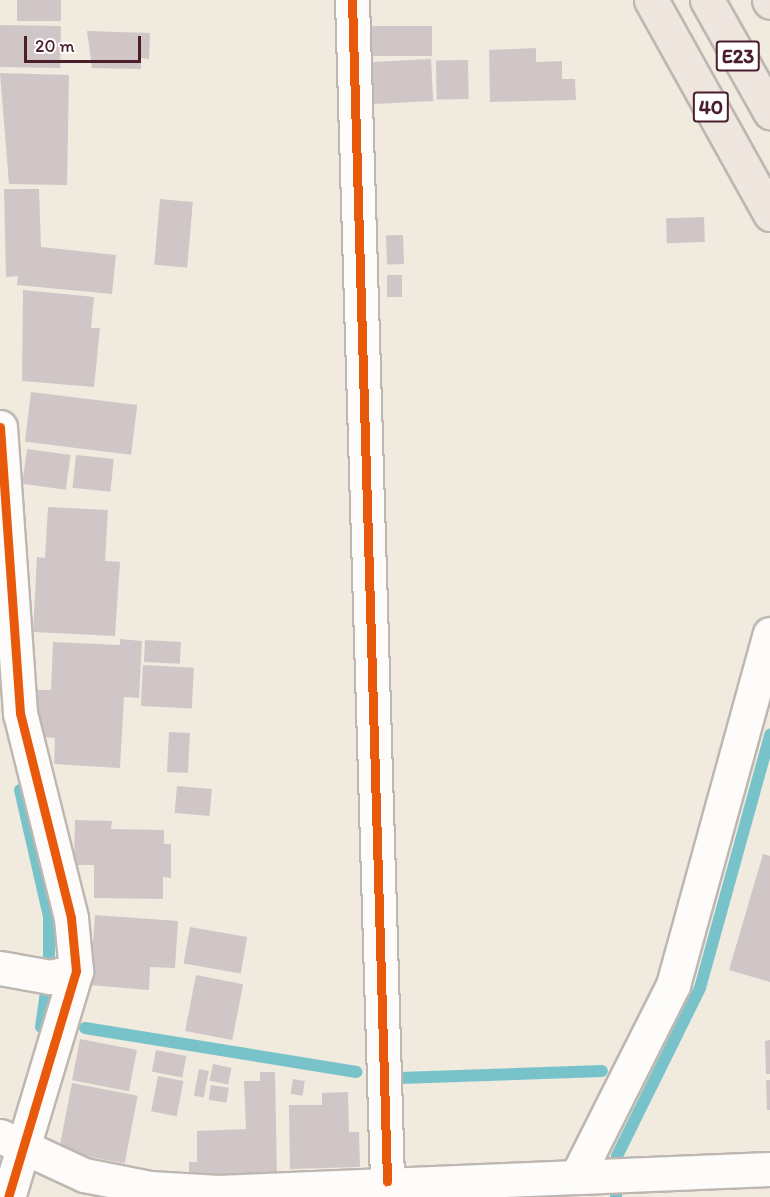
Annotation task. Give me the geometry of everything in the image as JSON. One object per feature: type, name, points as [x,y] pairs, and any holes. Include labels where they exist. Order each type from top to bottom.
[{"type":"main road","name":"40","points":[[651,0],[770,214]]},
{"type":"main road","name":"E23","points":[[707,0],[770,112]]},
{"type":"street","points":[[352,0],[387,1182]]},
{"type":"street","points":[[0,427],[20,713],[71,918],[76,970],[12,1141],[8,1197]]},
{"type":"street","points":[[578,1174],[673,986],[770,634]]},
{"type":"street","points":[[0,968],[50,978],[76,970]]},
{"type":"street","points":[[12,1141],[84,1175],[150,1188],[218,1192],[578,1174],[770,1169]]},
{"type":"building","points":[[17,0],[61,0],[61,21],[17,21]]},
{"type":"building","points":[[0,25],[61,26],[60,68],[0,67]]},
{"type":"building","points":[[372,26],[432,26],[432,56],[372,56]]},
{"type":"building","points":[[87,31],[150,33],[149,59],[141,58],[141,69],[92,68]]},
{"type":"building","points":[[536,48],[536,62],[562,61],[562,79],[575,79],[576,100],[490,102],[489,50]]},
{"type":"building","points":[[431,59],[433,101],[374,104],[372,62]]},
{"type":"building","points":[[468,60],[469,99],[437,100],[436,61]]},
{"type":"building","points":[[0,73],[69,75],[67,185],[9,184]]},
{"type":"building","points":[[4,189],[39,189],[41,247],[116,255],[112,294],[17,285],[18,276],[6,277]]},
{"type":"building","points":[[160,199],[193,202],[187,268],[154,265]]},
{"type":"building","points":[[704,217],[705,242],[667,243],[666,218]]},
{"type":"building","points":[[403,235],[404,264],[387,265],[386,236]]},
{"type":"building","points":[[387,275],[402,275],[402,297],[387,297]]},
{"type":"building","points":[[23,290],[94,297],[91,328],[100,328],[94,387],[22,381]]},
{"type":"building","points":[[31,392],[137,405],[131,455],[25,442]]},
{"type":"building","points":[[27,449],[71,455],[66,490],[22,484]]},
{"type":"building","points":[[76,455],[114,459],[110,492],[73,488]]},
{"type":"building","points":[[48,507],[108,510],[105,561],[120,562],[115,636],[33,632],[37,557],[45,558]]},
{"type":"building","points":[[120,639],[142,641],[139,698],[124,697],[120,768],[54,764],[55,738],[43,737],[36,711],[37,690],[51,690],[53,642],[120,645]]},
{"type":"building","points":[[145,640],[181,642],[180,664],[144,662]]},
{"type":"building","points":[[143,665],[194,668],[192,709],[141,706]]},
{"type":"building","points":[[169,732],[190,733],[188,773],[167,772]]},
{"type":"building","points":[[177,786],[212,789],[210,816],[175,813]]},
{"type":"building","points":[[75,820],[112,821],[111,829],[164,830],[164,844],[171,844],[171,878],[163,877],[163,899],[94,898],[94,865],[74,865]]},
{"type":"building","points":[[763,854],[770,856],[770,982],[729,970]]},
{"type":"building","points":[[95,915],[178,921],[175,968],[150,967],[149,990],[90,985]]},
{"type":"building","points":[[190,927],[247,937],[241,974],[184,963]]},
{"type":"building","points":[[196,975],[243,984],[232,1040],[185,1031]]},
{"type":"building","points":[[80,1039],[137,1050],[129,1091],[72,1080]]},
{"type":"building","points":[[770,1040],[770,1074],[766,1074],[765,1041]]},
{"type":"building","points":[[156,1050],[186,1056],[182,1078],[152,1072]]},
{"type":"building","points":[[213,1064],[232,1068],[228,1085],[209,1081]]},
{"type":"building","points":[[199,1069],[209,1071],[204,1097],[194,1096]]},
{"type":"building","points":[[260,1072],[275,1072],[277,1177],[189,1179],[189,1162],[197,1162],[197,1131],[246,1129],[244,1081],[260,1081]]},
{"type":"building","points":[[158,1076],[184,1081],[177,1116],[151,1111]]},
{"type":"building","points":[[293,1079],[305,1081],[303,1096],[291,1094]]},
{"type":"building","points":[[766,1080],[770,1080],[770,1110],[767,1110]]},
{"type":"building","points":[[72,1083],[138,1096],[125,1164],[59,1151]]},
{"type":"building","points":[[211,1085],[229,1088],[226,1103],[209,1100]]},
{"type":"building","points":[[348,1092],[349,1132],[359,1132],[360,1167],[290,1169],[289,1105],[322,1105],[322,1093]]},
{"type":"waterway","points":[[617,1156],[700,988],[770,735]]},
{"type":"waterway","points":[[20,790],[49,917],[49,962]]},
{"type":"waterway","points":[[41,1027],[47,985]]},
{"type":"waterway","points":[[85,1028],[356,1072]]},
{"type":"waterway","points":[[400,1078],[602,1071]]},
{"type":"cycle path","points":[[352,0],[387,1181]]},
{"type":"cycle path","points":[[0,427],[20,713],[71,918],[76,971],[8,1197]]}]
